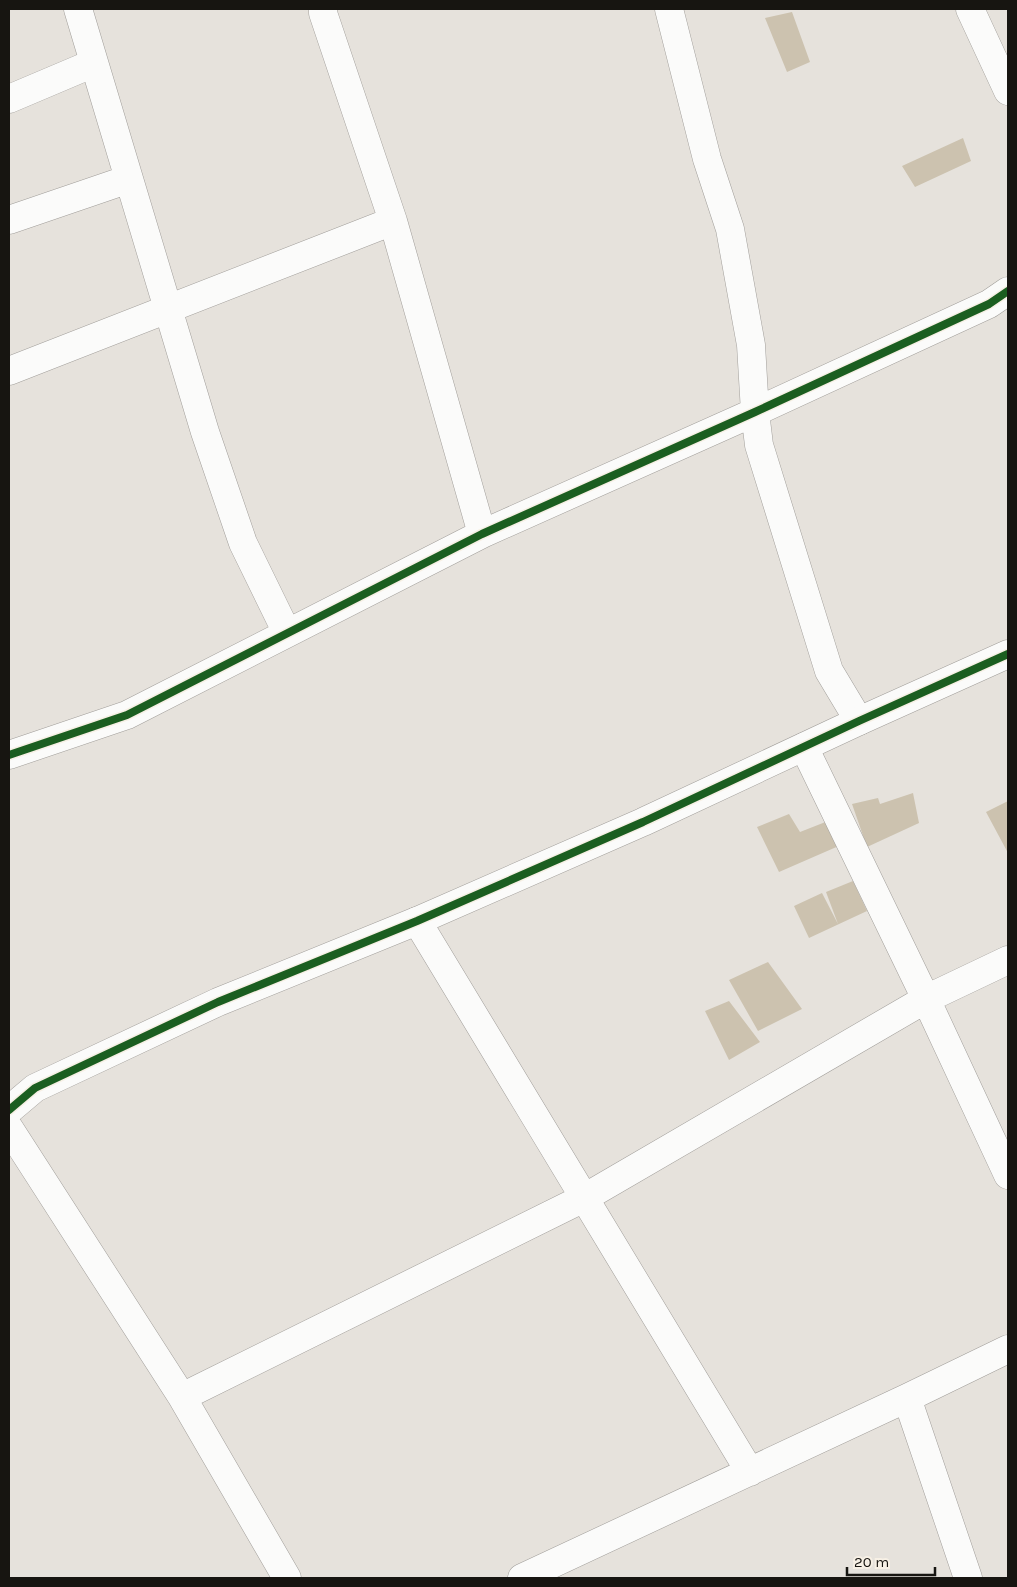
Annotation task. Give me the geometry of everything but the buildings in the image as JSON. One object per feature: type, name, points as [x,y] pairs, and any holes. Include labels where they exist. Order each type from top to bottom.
[{"type":"street","points":[[78,9],[205,432],[243,543],[287,633]]},
{"type":"street","points":[[323,9],[393,221],[482,534]]},
{"type":"street","points":[[669,9],[707,159],[730,229],[751,345],[754,412],[759,445],[829,671],[859,721]]},
{"type":"street","points":[[970,9],[1008,90]]},
{"type":"street","points":[[9,99],[94,63]]},
{"type":"street","points":[[9,220],[129,179]]},
{"type":"street","points":[[9,371],[393,221]]},
{"type":"street","points":[[9,755],[127,715],[482,534],[989,304],[1008,291]]},
{"type":"street","points":[[9,1110],[35,1088],[218,1002],[417,922],[643,822],[1008,654]]},
{"type":"street","points":[[804,747],[926,999],[1008,1175]]},
{"type":"street","points":[[417,922],[750,1472]]},
{"type":"street","points":[[182,1398],[584,1198],[926,999],[1008,960]]},
{"type":"street","points":[[9,1128],[182,1398],[287,1578]]},
{"type":"street","points":[[522,1578],[908,1398],[1008,1349]]},
{"type":"street","points":[[908,1398],[968,1578]]},
{"type":"cycle path","points":[[9,755],[127,715],[482,534],[755,412],[989,304],[1008,291]]},
{"type":"cycle path","points":[[9,1110],[35,1088],[218,1002],[417,921],[643,822],[1008,654]]}]
